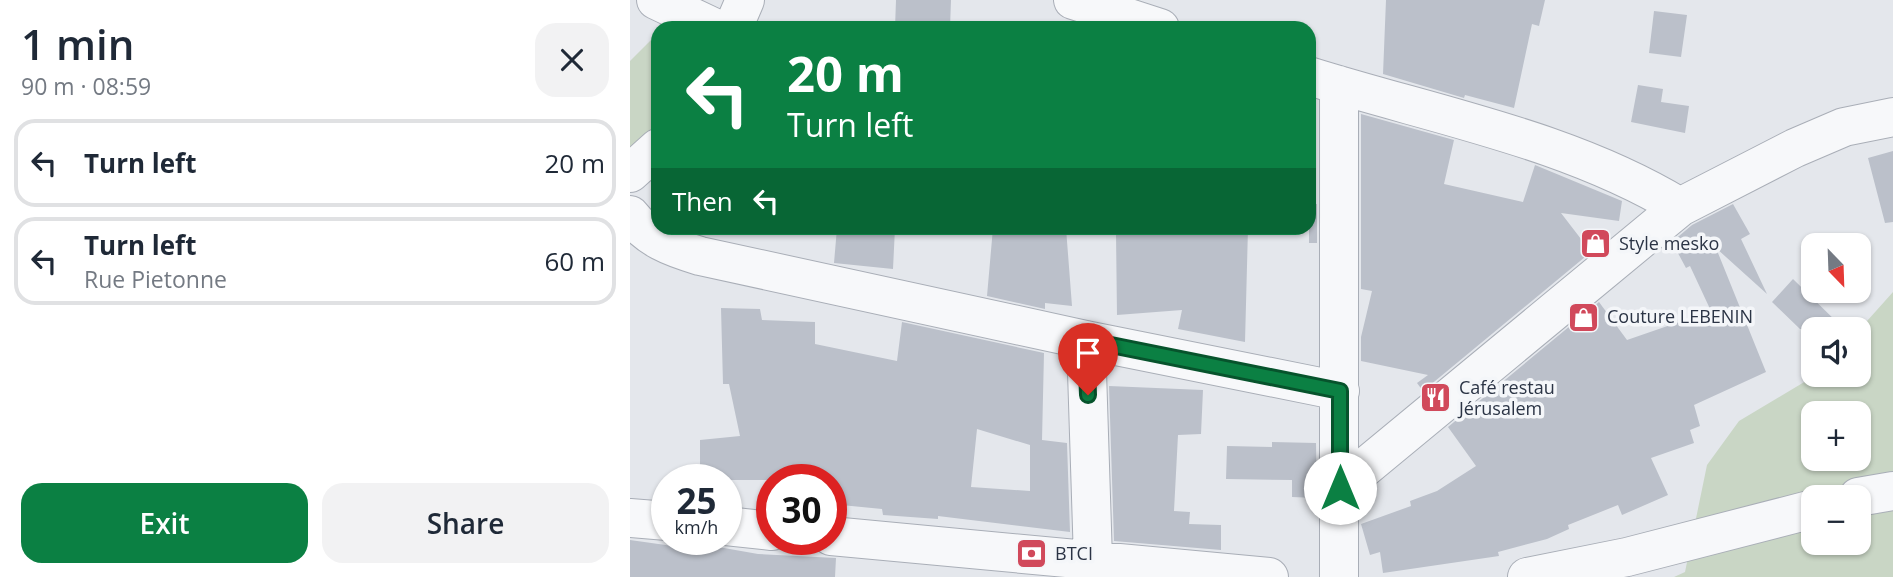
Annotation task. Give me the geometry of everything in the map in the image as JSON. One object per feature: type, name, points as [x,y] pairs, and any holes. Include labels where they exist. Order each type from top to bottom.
[{"type":"street","points":[[656,0],[700,21]]},
{"type":"street","points":[[736,21],[745,0]]},
{"type":"street","points":[[1081,1],[1140,21]]},
{"type":"street","points":[[1339,577],[1340,391],[1324,80],[1555,149],[1643,184],[1680,207]]},
{"type":"street","points":[[1340,488],[1680,207],[1795,148],[1844,127],[1893,117]]},
{"type":"street","points":[[630,173],[651,154]]},
{"type":"street","points":[[630,215],[643,231],[656,241],[700,256],[1086,340],[1340,391]]},
{"type":"street","points":[[1086,340],[1093,560]]},
{"type":"street","points":[[1871,495],[1893,491]]},
{"type":"street","points":[[1527,577],[1627,557],[1801,512]]},
{"type":"street","points":[[630,518],[651,520]]},
{"type":"street","points":[[847,537],[1269,577]]},
{"type":"green space","points":[[651,40],[651,139],[630,158],[630,61]]},
{"type":"green space","points":[[1893,292],[1893,577],[1674,577],[1685,572],[1707,465],[1739,421],[1801,384],[1801,387],[1871,387],[1871,317]]},
{"type":"building","points":[[896,0],[951,0],[950,21],[895,21]]},
{"type":"building","points":[[1386,0],[1545,0],[1539,26],[1532,24],[1514,108],[1465,95],[1464,98],[1383,74]]},
{"type":"building","points":[[1654,11],[1687,15],[1681,57],[1649,53]]},
{"type":"building","points":[[1638,85],[1663,89],[1661,102],[1689,106],[1685,133],[1631,122]]},
{"type":"building","points":[[1361,114],[1454,140],[1444,184],[1523,202],[1535,165],[1622,201],[1619,221],[1561,213],[1591,252],[1423,391],[1417,383],[1428,375],[1361,361],[1361,337],[1372,291],[1361,289]]},
{"type":"building","points":[[1893,151],[1893,222],[1885,223],[1868,158]]},
{"type":"building","points":[[1317,204],[1317,243],[1309,243],[1309,235],[1316,235]]},
{"type":"building","points":[[1733,204],[1750,234],[1741,239],[1767,294],[1716,248],[1766,372],[1694,405],[1700,426],[1690,430],[1694,443],[1651,458],[1668,495],[1622,515],[1618,505],[1568,525],[1569,529],[1547,539],[1498,552],[1499,556],[1383,573],[1380,552],[1370,555],[1361,524],[1411,506],[1410,501],[1437,491],[1476,466],[1448,427],[1599,302],[1627,340],[1711,311],[1690,266],[1686,268],[1672,242],[1692,225]]},
{"type":"building","points":[[836,235],[895,235],[893,269],[834,263]]},
{"type":"building","points":[[992,235],[1067,235],[1072,306],[1045,303],[1045,309],[987,296]]},
{"type":"building","points":[[1116,235],[1248,235],[1245,342],[1178,329],[1182,310],[1117,315]]},
{"type":"building","points":[[1793,279],[1801,287],[1801,303],[1817,303],[1832,317],[1801,317],[1800,329],[1772,302]]},
{"type":"building","points":[[721,308],[760,309],[762,320],[815,322],[815,344],[897,361],[902,322],[1044,353],[1042,440],[1067,443],[1070,532],[938,516],[938,519],[883,515],[882,509],[847,506],[847,464],[756,464],[756,480],[742,480],[742,464],[700,464],[700,440],[740,436],[729,384],[723,384]],"holes":[[[977,429],[1030,445],[1030,491],[971,487]]]},
{"type":"building","points":[[1109,386],[1203,390],[1201,434],[1178,435],[1174,511],[1190,512],[1189,524],[1221,525],[1221,550],[1114,541]]},
{"type":"building","points":[[1272,442],[1316,443],[1317,498],[1292,497],[1292,480],[1226,479],[1227,446],[1272,447]]},
{"type":"building","points":[[630,540],[651,543],[651,555],[742,555],[742,551],[756,555],[836,558],[835,577],[630,577]]},
{"type":"place","name":"Style mesko","points":[[1596,244]]},
{"type":"place","name":"Couture LEBENIN","points":[[1584,317]]},
{"type":"place","name":"Café restau Jérusalem","points":[[1436,398]]},
{"type":"place","name":"BTCI","points":[[1032,554]]},
{"type":"route","points":[[1088,395],[1086,340],[1340,391],[1340,488]]}]
